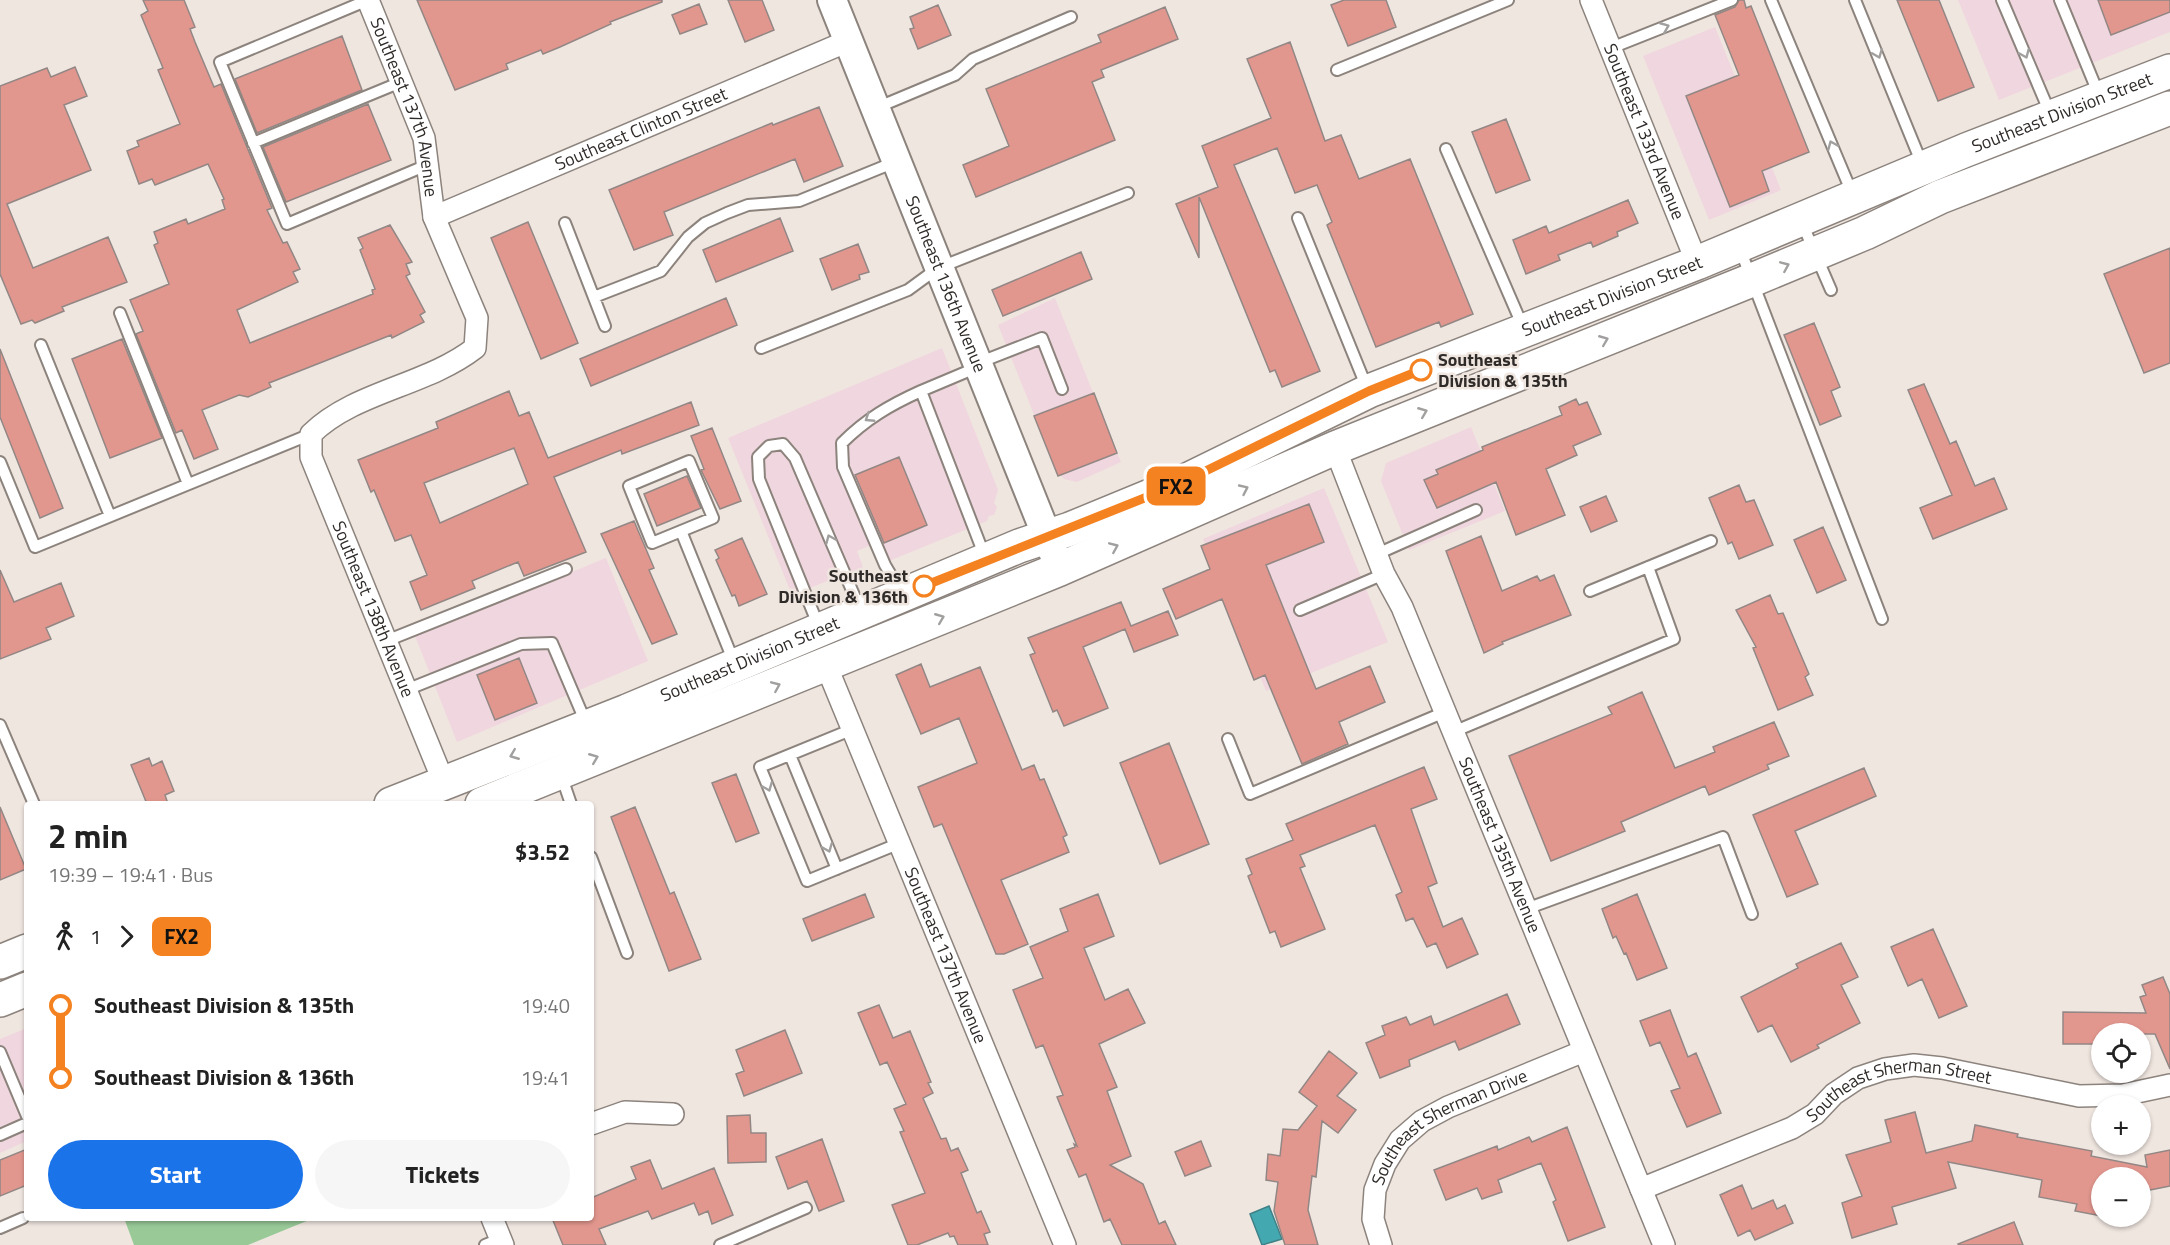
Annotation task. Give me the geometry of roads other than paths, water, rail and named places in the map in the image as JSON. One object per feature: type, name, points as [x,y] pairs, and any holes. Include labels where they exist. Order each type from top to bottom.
[{"type":"main road","name":"Southeast Division Street","points":[[399,801],[736,665],[986,560],[1177,485],[1369,391],[1697,263],[1924,168],[2170,71]]},
{"type":"main road","name":"Southeast Division Street","points":[[489,801],[1060,569],[1335,448],[1752,280],[1940,197],[2170,108]]},
{"type":"main road","points":[[1335,448],[1334,439],[1337,429],[1369,391]]},
{"type":"main road","points":[[0,963],[24,952]]},
{"type":"main road","points":[[0,1000],[24,990]]},
{"type":"street","name":"Southeast 137th Avenue","points":[[311,434],[329,416],[454,364],[475,348],[477,318],[434,216],[424,138],[368,0]]},
{"type":"street","name":"Southeast 136th Avenue","points":[[832,0],[1060,569]]},
{"type":"street","name":"Southeast 133rd Avenue","points":[[1591,0],[1697,263]]},
{"type":"street","name":"Southeast Clinton Street","points":[[434,216],[848,41]]},
{"type":"street","name":"Southeast 138th Avenue","points":[[311,434],[311,457],[444,783]]},
{"type":"street","name":"Southeast 135th Avenue","points":[[1335,448],[1384,574],[1402,607],[1664,1245]]},
{"type":"street","name":"Southeast 137th Avenue","points":[[826,665],[1065,1245]]},
{"type":"street","name":"Southeast Sherman Drive","points":[[1381,1245],[1373,1219],[1375,1190],[1385,1164],[1401,1140],[1422,1120],[1448,1107],[1584,1051]]},
{"type":"street","name":"Southeast Sherman Street","points":[[1641,1189],[1792,1128],[1815,1114],[1834,1094],[1858,1078],[1885,1068],[1914,1065],[1942,1068],[2079,1096],[2122,1095],[2170,1085]]},
{"type":"street","points":[[594,1123],[625,1112],[673,1114]]},
{"type":"street","points":[[492,1221],[496,1243]]},
{"type":"lane","points":[[368,0],[220,62],[287,224],[427,165]]},
{"type":"lane","points":[[1337,70],[1508,0]]},
{"type":"lane","points":[[1611,48],[1732,0]]},
{"type":"lane","points":[[1771,0],[1854,199]]},
{"type":"lane","points":[[1855,0],[1924,168]]},
{"type":"lane","points":[[2002,0],[2052,117]]},
{"type":"lane","points":[[2060,0],[2100,98]]},
{"type":"lane","points":[[875,109],[955,75],[973,59],[1071,17]]},
{"type":"lane","points":[[253,143],[402,82]]},
{"type":"lane","points":[[1446,149],[1524,330]]},
{"type":"lane","points":[[594,297],[661,271],[688,237],[705,223],[727,213],[748,205],[799,201],[896,162]]},
{"type":"lane","points":[[761,348],[908,290],[938,268],[1128,193]]},
{"type":"lane","points":[[1298,218],[1369,391]]},
{"type":"lane","points":[[1801,220],[1831,290]]},
{"type":"lane","points":[[565,223],[605,326]]},
{"type":"lane","points":[[1739,246],[1881,619]]},
{"type":"lane","points":[[120,312],[188,484]]},
{"type":"lane","points":[[903,595],[885,565],[843,467],[842,443],[862,423],[891,404],[1042,338],[1062,389]]},
{"type":"lane","points":[[41,345],[110,516]]},
{"type":"lane","points":[[921,391],[986,560]]},
{"type":"lane","points":[[0,462],[34,547],[311,434]]},
{"type":"lane","points":[[820,630],[759,479],[758,457],[769,446],[783,444],[795,458],[861,612]]},
{"type":"lane","points":[[689,461],[713,518],[681,531],[652,543],[628,486],[689,461]]},
{"type":"lane","points":[[1377,554],[1476,510]]},
{"type":"lane","points":[[681,531],[736,665]]},
{"type":"lane","points":[[1590,591],[1712,541]]},
{"type":"lane","points":[[1453,732],[1674,639],[1648,567]]},
{"type":"lane","points":[[386,641],[566,569]]},
{"type":"lane","points":[[1300,610],[1384,574]]},
{"type":"lane","points":[[406,690],[521,644],[552,643],[557,650],[587,726]]},
{"type":"lane","points":[[1228,740],[1250,794],[1445,712]]},
{"type":"lane","points":[[0,725],[33,801]]},
{"type":"lane","points":[[853,729],[760,767],[785,830],[807,881],[900,843]]},
{"type":"lane","points":[[790,755],[837,869]]},
{"type":"lane","points":[[560,772],[570,801]]},
{"type":"lane","points":[[1526,909],[1723,837],[1752,914]]},
{"type":"lane","points":[[594,865],[627,953]]},
{"type":"lane","points":[[0,1052],[24,1109]]},
{"type":"lane","points":[[0,1135],[24,1124]]},
{"type":"lane","points":[[720,1245],[806,1208]]},
{"type":"lane","points":[[0,1228],[23,1218]]},
{"type":"water","points":[[1269,1206],[1282,1239],[1262,1245],[1250,1214]]},
{"type":"place","name":"Southeast Division & 135th","points":[[1421,370]]},
{"type":"place","name":"Southeast Division & 136th","points":[[924,586]]}]
